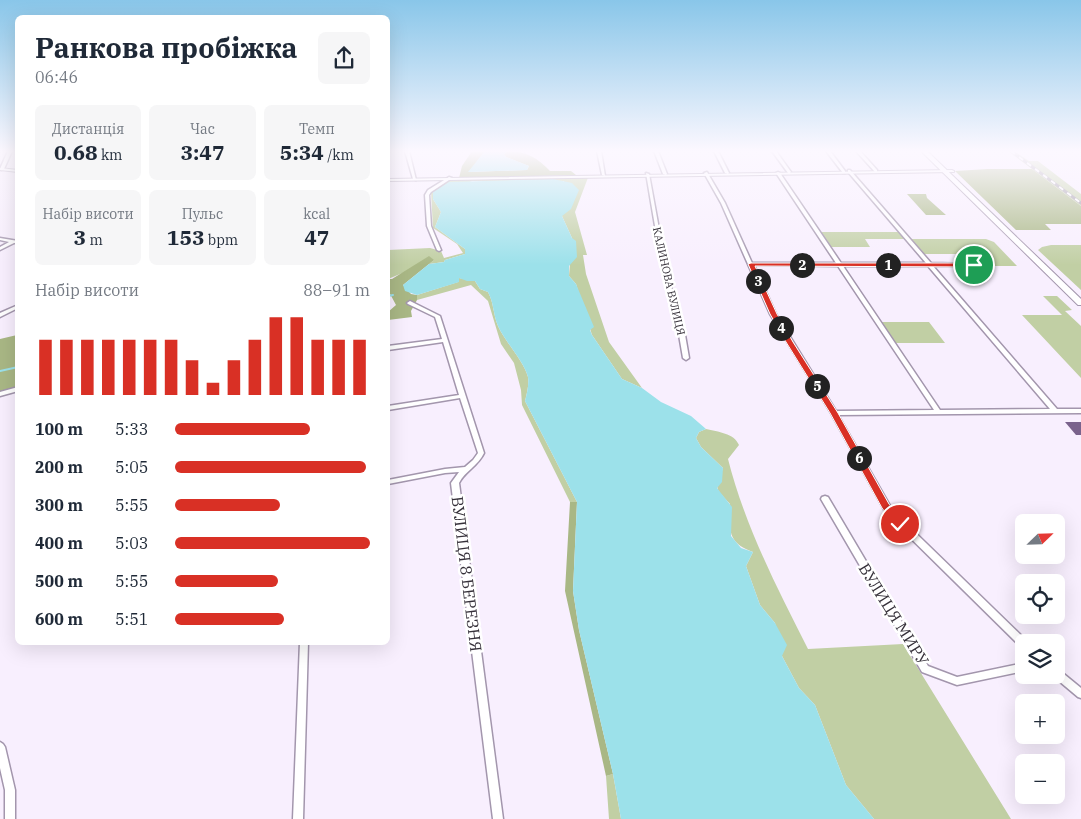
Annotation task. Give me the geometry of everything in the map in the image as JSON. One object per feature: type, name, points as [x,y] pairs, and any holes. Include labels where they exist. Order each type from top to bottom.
[{"type":"main road","points":[[963,189],[1081,303]]},
{"type":"main road","points":[[965,189],[1081,295]]},
{"type":"street","points":[[432,189],[427,195],[429,226],[439,250]]},
{"type":"street","name":"КАЛИНОВА ВУЛИЦЯ","points":[[650,189],[665,273],[681,329],[686,358]]},
{"type":"street","points":[[715,189],[789,342],[834,413],[894,518],[1015,635]]},
{"type":"street","points":[[789,189],[938,412]]},
{"type":"street","points":[[863,189],[1055,411]]},
{"type":"street","points":[[0,239],[15,242]]},
{"type":"street","points":[[0,248],[15,242]]},
{"type":"street","points":[[751,264],[974,265]]},
{"type":"street","name":"ВУЛИЦЯ 8 БЕРЕЗНЯ","points":[[410,303],[437,316],[481,453],[478,462],[458,476],[455,483],[498,819]]},
{"type":"street","points":[[0,315],[15,308]]},
{"type":"street","points":[[390,348],[444,340]]},
{"type":"street","points":[[0,394],[15,390]]},
{"type":"street","points":[[390,408],[462,396]]},
{"type":"street","points":[[834,413],[1081,410]]},
{"type":"street","points":[[390,482],[444,471],[468,469]]},
{"type":"street","name":"ВУЛИЦЯ МИРУ","points":[[825,499],[925,668],[957,680],[1015,669]]},
{"type":"street","points":[[298,819],[304,645]]},
{"type":"street","points":[[1065,681],[1081,694]]},
{"type":"street","points":[[0,747],[10,790],[10,819]]},
{"type":"green space","points":[[435,189],[454,189],[433,199],[441,212],[435,227],[465,249],[465,254],[445,260],[444,262],[429,264],[434,260],[390,278],[390,250],[430,248],[441,251],[444,258],[463,253],[457,244],[433,228],[431,192]]},
{"type":"green space","points":[[564,189],[584,189],[575,212],[587,255],[583,255],[586,274],[609,342],[642,388],[622,379],[592,335],[576,284],[569,276],[572,238],[562,216]]},
{"type":"green space","points":[[974,189],[1059,189],[1081,206],[1081,224],[1045,224],[1051,230],[1016,230]]},
{"type":"green space","points":[[1059,189],[1075,189],[1081,194],[1081,206]]},
{"type":"green space","points":[[907,194],[926,194],[927,198],[946,215],[926,215]]},
{"type":"green space","points":[[817,232],[900,232],[907,239],[986,239],[994,242],[1017,266],[977,266],[965,254],[920,254],[906,239],[865,239],[870,247],[827,247]]},
{"type":"green space","points":[[1051,245],[1081,245],[1081,290],[1038,250]]},
{"type":"green space","points":[[429,256],[434,260],[403,285],[411,294],[417,295],[417,300],[411,311],[412,317],[390,320],[390,310],[396,305],[390,294],[390,279]]},
{"type":"green space","points":[[459,278],[475,281],[480,289],[488,292],[498,326],[526,371],[528,386],[525,401],[577,502],[570,502],[522,405],[521,390],[514,363],[501,344],[488,301],[471,285],[417,300],[417,295],[458,282]]},
{"type":"green space","points":[[1043,296],[1057,296],[1072,310],[1065,311],[1081,326],[1081,378],[1022,315],[1062,315]]},
{"type":"green space","points":[[878,322],[929,322],[945,343],[892,343]]},
{"type":"green space","points":[[15,335],[15,390],[0,394],[0,339]]},
{"type":"green space","points":[[706,429],[730,435],[739,445],[728,459],[743,508],[774,580],[808,649],[903,644],[1011,819],[874,819],[846,785],[815,705],[799,688],[782,656],[775,623],[760,605],[746,566],[753,552],[738,544],[731,534],[730,504],[721,494],[717,485],[723,468],[701,447],[696,438],[699,432]]},
{"type":"green space","points":[[570,502],[577,502],[573,591],[579,630],[613,774],[606,776],[565,591]]},
{"type":"green space","points":[[613,774],[621,819],[609,819],[606,776]]},
{"type":"water","points":[[437,189],[579,190],[571,209],[562,216],[572,238],[576,241],[577,257],[569,266],[569,276],[576,284],[594,327],[590,330],[592,335],[622,379],[642,388],[661,402],[691,416],[706,429],[699,432],[696,438],[701,447],[723,468],[722,482],[717,488],[732,507],[731,536],[741,548],[753,552],[746,566],[760,605],[775,623],[787,645],[782,656],[799,688],[815,705],[846,785],[874,819],[621,819],[613,774],[579,630],[573,591],[577,502],[525,401],[528,383],[526,371],[498,326],[488,292],[480,289],[475,281],[459,278],[459,282],[417,295],[405,291],[403,285],[429,264],[444,262],[445,260],[465,254],[465,249],[435,227],[441,212],[433,199],[433,192]]},
{"type":"building","points":[[1065,422],[1081,422],[1081,435],[1076,435]]},
{"type":"waterway","points":[[0,371],[15,368]]},
{"type":"railway","points":[[1062,189],[1081,203]]},
{"type":"route","points":[[900,524],[885,506],[834,413],[789,342],[751,264],[974,265]]}]
